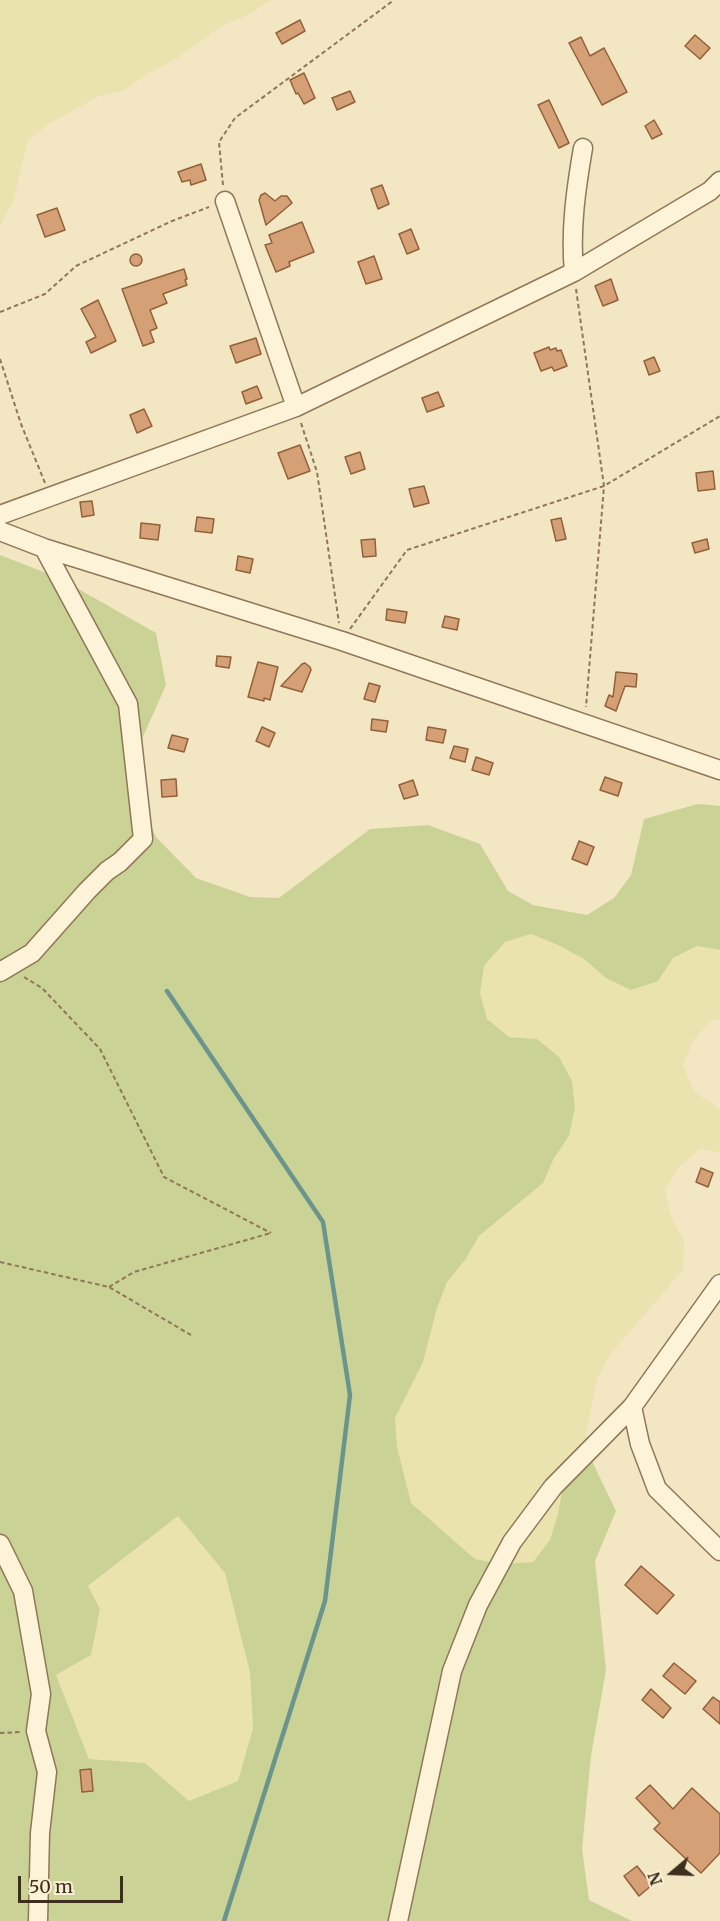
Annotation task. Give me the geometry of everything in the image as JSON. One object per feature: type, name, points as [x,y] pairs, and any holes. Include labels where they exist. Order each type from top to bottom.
[{"type":"street","points":[[574,272],[572,254],[574,205],[583,148]]},
{"type":"street","points":[[0,515],[296,407],[574,272],[710,191],[720,181]]},
{"type":"street","points":[[225,201],[296,407]]},
{"type":"street","points":[[0,531],[44,548],[342,641],[585,722],[720,770]]},
{"type":"street","points":[[4,970],[32,953],[87,891],[143,839],[128,704],[44,548]]},
{"type":"street","points":[[398,1921],[452,1671],[478,1605],[512,1542],[553,1487],[632,1407],[720,1284]]},
{"type":"street","points":[[632,1407],[640,1444],[657,1489],[720,1551]]},
{"type":"street","points":[[0,1544],[23,1592],[41,1694],[36,1731],[46,1772],[40,1833],[38,1921]]},
{"type":"path","points":[[0,312],[45,294],[76,266],[172,221],[225,201],[219,142],[235,118],[394,0]]},
{"type":"path","points":[[574,272],[604,486],[585,722]]},
{"type":"path","points":[[0,359],[21,423],[51,497]]},
{"type":"path","points":[[296,407],[317,472],[342,641]]},
{"type":"path","points":[[342,641],[407,550],[604,486],[720,416]]},
{"type":"path","points":[[4,970],[42,988],[100,1048],[164,1177],[271,1233],[134,1272],[109,1287]]},
{"type":"path","points":[[0,1262],[109,1287],[191,1335]]},
{"type":"path","points":[[0,1733],[36,1731]]},
{"type":"shaded area","points":[[0,0],[272,0],[220,27],[174,60],[148,73],[125,90],[99,96],[48,124],[27,142],[14,199],[0,226]]},
{"type":"shaded area","points":[[531,934],[584,959],[606,978],[658,981],[673,958],[697,946],[720,950],[720,1020],[711,1020],[693,1041],[683,1065],[694,1092],[720,1109],[720,1152],[700,1149],[679,1167],[665,1190],[671,1217],[684,1241],[683,1270],[611,1353],[597,1378],[586,1433],[591,1459],[558,1514],[550,1541],[533,1562],[502,1564],[475,1559],[411,1503],[397,1447],[395,1418],[423,1362],[437,1308],[447,1282],[465,1260],[479,1236],[543,1183],[554,1158],[569,1136],[575,1108],[572,1081],[537,1039],[509,1037],[487,1019],[480,993],[484,966],[505,942]]},
{"type":"shaded area","points":[[178,1516],[225,1573],[250,1672],[253,1728],[238,1781],[189,1801],[145,1763],[89,1759],[56,1675],[91,1655],[88,1587]]},
{"type":"green space","points":[[0,555],[59,578],[156,633],[166,685],[133,759],[133,787],[156,837],[196,878],[250,897],[279,898],[370,829],[428,825],[480,844],[508,891],[533,905],[587,915],[614,898],[631,875],[644,819],[698,804],[720,806],[720,950],[697,946],[673,958],[658,981],[631,990],[606,978],[584,959],[531,934],[505,942],[484,966],[480,993],[487,1019],[509,1037],[537,1039],[559,1057],[572,1081],[575,1108],[569,1136],[554,1158],[543,1183],[479,1236],[465,1260],[447,1282],[437,1308],[423,1362],[395,1418],[397,1447],[411,1503],[475,1559],[502,1564],[533,1562],[550,1540],[563,1486],[591,1459],[616,1511],[595,1561],[606,1670],[591,1756],[582,1849],[589,1900],[632,1921],[0,1921]],"holes":[[[178,1516],[225,1573],[250,1672],[253,1728],[238,1781],[189,1801],[145,1763],[89,1759],[56,1675],[91,1655],[100,1609],[88,1586]]]},
{"type":"building","points":[[300,20],[305,31],[282,44],[276,33]]},
{"type":"building","points":[[695,35],[710,48],[700,59],[685,46]]},
{"type":"building","points":[[581,37],[590,56],[604,48],[627,92],[602,105],[569,43]]},
{"type":"building","points":[[304,73],[315,98],[304,104],[298,93],[296,94],[290,80]]},
{"type":"building","points":[[350,91],[355,102],[337,110],[332,98]]},
{"type":"building","points":[[549,100],[569,143],[559,148],[538,105]]},
{"type":"building","points":[[654,120],[662,134],[652,139],[645,126]]},
{"type":"building","points":[[201,164],[206,180],[191,185],[190,180],[182,182],[178,172]]},
{"type":"building","points":[[382,185],[389,204],[378,209],[371,189]]},
{"type":"building","points":[[265,193],[275,201],[281,196],[287,196],[292,203],[266,225],[259,200]]},
{"type":"building","points":[[57,208],[65,230],[45,237],[37,215]]},
{"type":"building","points":[[302,222],[314,252],[289,262],[290,266],[276,272],[265,245],[272,243],[269,235]]},
{"type":"building","points":[[411,229],[419,249],[407,254],[399,234]]},
{"type":"building","points":[[138,254],[142,260],[138,266],[134,266],[130,258]]},
{"type":"building","points":[[374,256],[382,279],[366,284],[358,262]]},
{"type":"building","points":[[184,269],[187,285],[163,294],[167,303],[150,310],[157,328],[150,331],[154,342],[143,346],[122,289]]},
{"type":"building","points":[[611,279],[618,300],[603,306],[595,286]]},
{"type":"building","points":[[98,300],[116,341],[91,353],[86,342],[96,337],[81,309]]},
{"type":"building","points":[[256,338],[261,354],[236,363],[230,346]]},
{"type":"building","points":[[549,347],[550,350],[556,348],[557,351],[561,350],[567,366],[554,371],[552,367],[541,371],[534,353]]},
{"type":"building","points":[[654,357],[660,371],[649,375],[644,361]]},
{"type":"building","points":[[257,386],[262,398],[246,404],[242,392]]},
{"type":"building","points":[[438,392],[444,406],[427,412],[422,398]]},
{"type":"building","points":[[144,409],[152,426],[137,433],[130,415]]},
{"type":"building","points":[[300,445],[310,471],[288,479],[278,453]]},
{"type":"building","points":[[360,452],[365,469],[351,474],[345,457]]},
{"type":"building","points":[[713,471],[715,489],[698,491],[696,473]]},
{"type":"building","points":[[424,486],[429,503],[414,507],[409,489]]},
{"type":"building","points":[[92,501],[94,515],[82,517],[80,502]]},
{"type":"building","points":[[197,517],[214,519],[212,533],[195,531]]},
{"type":"building","points":[[561,518],[566,539],[556,541],[551,520]]},
{"type":"building","points":[[141,523],[160,525],[158,540],[140,538]]},
{"type":"building","points":[[375,539],[376,556],[363,557],[361,540]]},
{"type":"building","points":[[707,539],[709,549],[695,553],[692,543]]},
{"type":"building","points":[[238,556],[253,559],[250,573],[236,570]]},
{"type":"building","points":[[387,609],[407,612],[405,623],[386,620]]},
{"type":"building","points":[[445,616],[459,619],[457,630],[442,627]]},
{"type":"building","points":[[217,656],[231,657],[229,668],[216,666]]},
{"type":"building","points":[[258,662],[278,667],[270,700],[264,698],[264,701],[248,697]]},
{"type":"building","points":[[305,663],[311,670],[302,692],[281,686],[302,664]]},
{"type":"building","points":[[616,672],[637,674],[636,687],[625,686],[616,711],[605,706],[609,695],[613,697]]},
{"type":"building","points":[[369,683],[380,686],[375,702],[364,699]]},
{"type":"building","points":[[372,719],[388,721],[386,732],[371,730]]},
{"type":"building","points":[[262,727],[275,733],[269,747],[256,741]]},
{"type":"building","points":[[428,727],[446,730],[443,743],[426,740]]},
{"type":"building","points":[[172,735],[188,739],[184,752],[168,748]]},
{"type":"building","points":[[454,746],[468,749],[465,762],[450,758]]},
{"type":"building","points":[[476,757],[493,763],[489,775],[472,770]]},
{"type":"building","points":[[605,777],[622,783],[618,796],[600,790]]},
{"type":"building","points":[[176,779],[177,796],[162,797],[161,780]]},
{"type":"building","points":[[413,780],[418,795],[404,799],[399,785]]},
{"type":"building","points":[[579,841],[594,847],[587,865],[572,859]]},
{"type":"building","points":[[701,1168],[713,1173],[708,1187],[696,1182]]},
{"type":"building","points":[[641,1566],[674,1595],[657,1614],[625,1585]]},
{"type":"building","points":[[674,1663],[696,1681],[685,1694],[663,1676]]},
{"type":"building","points":[[651,1689],[671,1708],[663,1718],[642,1700]]},
{"type":"building","points":[[713,1697],[720,1702],[720,1724],[703,1709]]},
{"type":"building","points":[[91,1769],[93,1791],[82,1792],[80,1770]]},
{"type":"building","points":[[650,1785],[673,1809],[692,1788],[720,1814],[720,1853],[701,1873],[654,1829],[660,1823],[636,1798]]},
{"type":"building","points":[[637,1866],[652,1885],[639,1896],[624,1876]]},
{"type":"waterway","points":[[167,991],[323,1222],[350,1395],[325,1601],[224,1921]]}]
